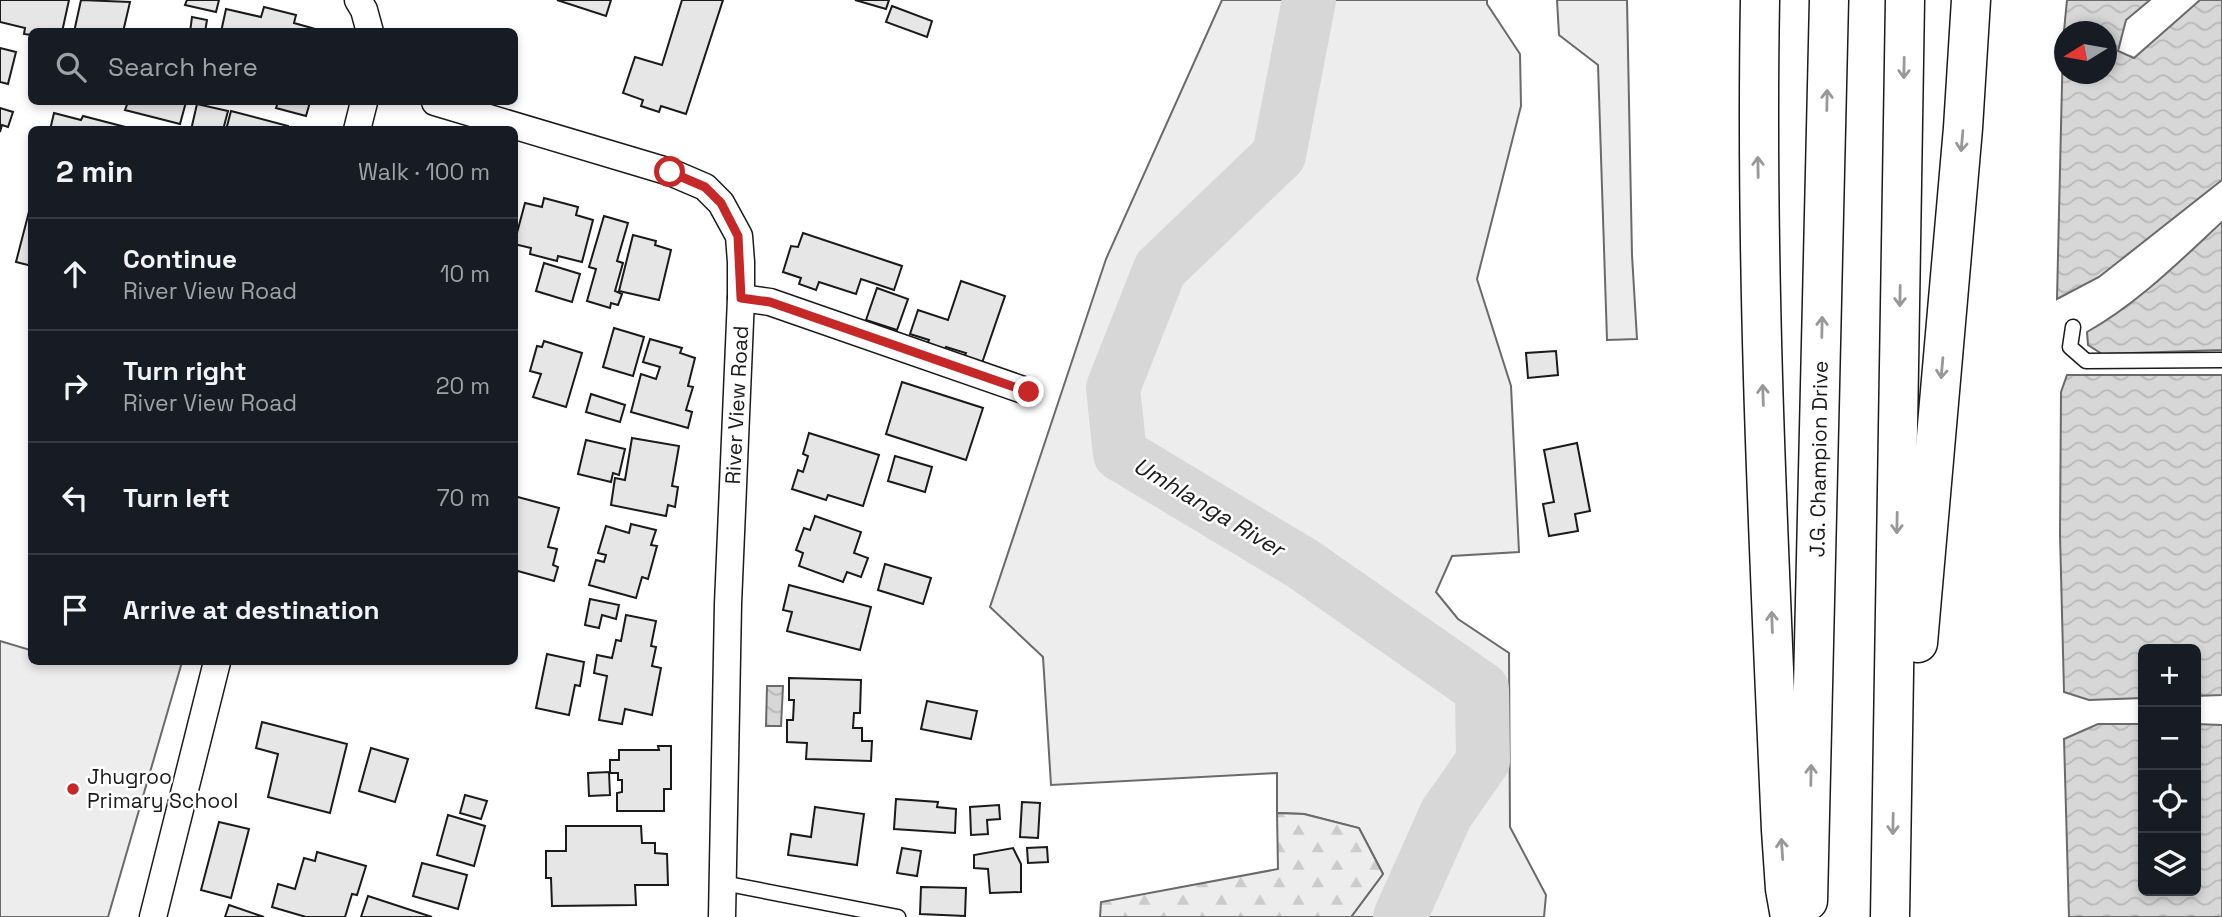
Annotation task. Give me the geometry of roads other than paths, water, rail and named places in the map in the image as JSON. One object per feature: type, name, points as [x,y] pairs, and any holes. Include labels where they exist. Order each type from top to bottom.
[{"type":"street","points":[[358,0],[369,28]]},
{"type":"street","points":[[1760,0],[1759,287],[1780,816],[1785,889],[1790,917]]},
{"type":"street","name":"J.G. Champion Drive","points":[[1807,917],[1829,0]]},
{"type":"street","points":[[1890,917],[1905,0]]},
{"type":"street","points":[[1894,776],[1905,743],[1913,697],[1962,142],[1971,0]]},
{"type":"street","points":[[358,126],[363,105]]},
{"type":"street","name":"River View Road","points":[[445,105],[516,126]]},
{"type":"street","name":"River View Road","points":[[518,127],[670,172],[705,187],[721,203],[738,236],[741,298],[728,604],[722,917]]},
{"type":"street","points":[[741,298],[770,302],[1029,392]]},
{"type":"street","points":[[153,917],[216,665]]},
{"type":"lane","points":[[2073,327],[2070,347],[2085,361],[2222,360]]},
{"type":"lane","points":[[723,883],[898,917]]},
{"type":"water","points":[[2067,0],[2150,0],[2126,20],[2118,51],[2134,58],[2200,0],[2222,0],[2222,180],[2099,277],[2057,299],[2062,84],[2117,84],[2117,21],[2065,21]]},
{"type":"water","points":[[2222,222],[2222,350],[2102,354],[2088,345],[2087,332],[2123,309],[2174,267]]},
{"type":"water","points":[[2067,375],[2222,375],[2222,695],[2201,696],[2201,644],[2138,644],[2138,698],[2089,700],[2064,692],[2060,535],[2061,392]]},
{"type":"water","points":[[767,686],[783,686],[781,726],[766,726]]},
{"type":"water","points":[[2098,724],[2138,724],[2138,896],[2201,896],[2201,724],[2222,725],[2222,917],[2069,917],[2064,739]]},
{"type":"waterway","name":"Umhlanga River","points":[[1309,0],[1279,155],[1160,269],[1113,388],[1120,454],[1303,564],[1482,689],[1483,761],[1446,814],[1400,917]]},
{"type":"place","name":"Jhugroo Primary School","points":[[73,789]]}]
